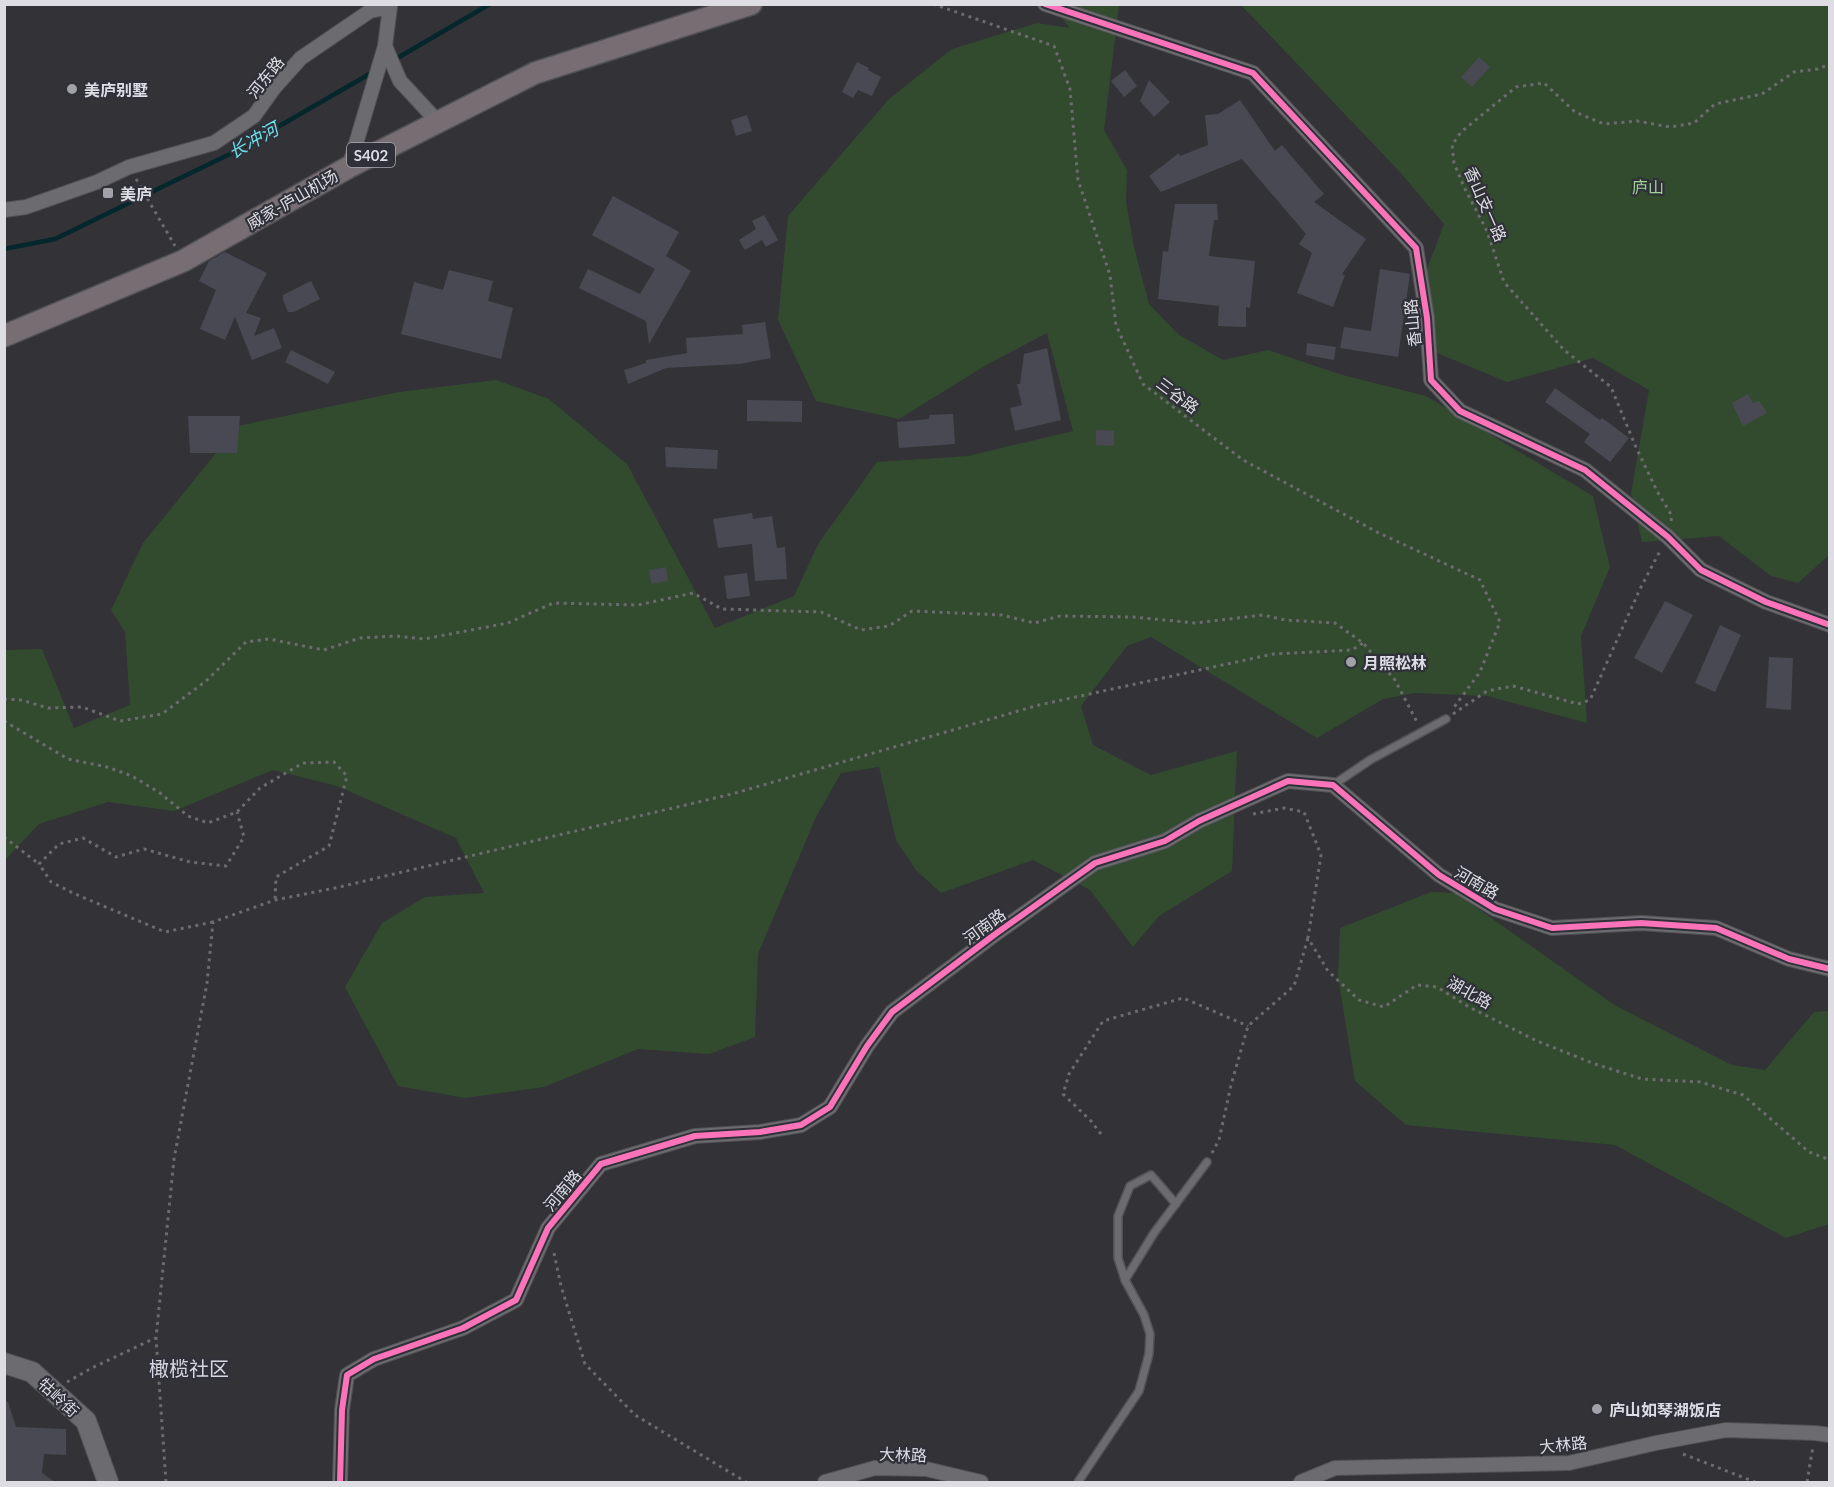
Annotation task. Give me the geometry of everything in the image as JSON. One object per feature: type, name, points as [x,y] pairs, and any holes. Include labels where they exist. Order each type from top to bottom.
[{"type":"main road","name":"威家-庐山机场","points":[[4,336],[183,261],[349,167],[535,73],[751,4]]},
{"type":"main road","name":"牯岭街","points":[[4,1363],[32,1372],[86,1421],[108,1482]]},
{"type":"street","name":"香山路","points":[[1045,4],[1252,73],[1416,248],[1427,318],[1431,380],[1460,411],[1585,470],[1668,537],[1701,570],[1766,602],[1830,625]]},
{"type":"street","name":"河东路","points":[[4,210],[26,207],[87,186],[129,167],[214,143],[254,116],[274,88],[301,58],[370,11],[391,5],[385,46],[349,167]]},
{"type":"street","points":[[385,46],[400,81],[438,122]]},
{"type":"street","name":"河南路","points":[[340,1482],[342,1410],[347,1375],[374,1359],[463,1328],[516,1300],[548,1228],[601,1164],[695,1136],[760,1132],[801,1125],[831,1107],[867,1046],[892,1012],[1095,863],[1164,841],[1199,821],[1288,781],[1333,785],[1439,875],[1495,909],[1552,928],[1641,923],[1716,928],[1789,959],[1830,969]]},
{"type":"street","name":"大林路","points":[[1301,1482],[1335,1468],[1569,1463],[1726,1430],[1830,1435]]},
{"type":"street","name":"大林路","points":[[825,1482],[875,1468],[926,1469],[981,1482]]},
{"type":"lane","points":[[1333,785],[1370,759],[1446,719]]},
{"type":"lane","points":[[1125,1280],[1154,1233],[1208,1162]]},
{"type":"lane","points":[[1078,1482],[1139,1391],[1149,1354],[1150,1334],[1144,1315],[1125,1280],[1118,1258],[1118,1216],[1130,1186],[1151,1175],[1176,1204]]},
{"type":"path","points":[[129,167],[183,261]]},
{"type":"path","points":[[1446,719],[1487,691],[1513,686],[1578,704],[1590,700],[1640,589],[1668,537]]},
{"type":"path","points":[[4,699],[21,700],[48,708],[82,707],[120,721],[162,714],[206,681],[246,642],[269,639],[324,650],[360,638],[396,636],[424,639],[508,623],[553,603],[638,605],[693,593],[722,609],[821,612],[861,630],[889,626],[912,611],[1002,615],[1034,623],[1060,616],[1133,617],[1196,623],[1263,615],[1285,620],[1335,623],[1363,643],[1395,680],[1422,731]]},
{"type":"path","points":[[4,837],[39,864],[51,882],[165,932],[213,922],[275,900],[732,794],[1040,705],[1273,654],[1352,650],[1363,643]]},
{"type":"path","points":[[4,721],[68,759],[107,767],[132,777],[160,793],[188,816],[208,823],[237,812],[260,788],[303,764],[334,762],[347,776],[329,846],[276,878],[275,900]]},
{"type":"path","points":[[1208,1162],[1219,1140],[1231,1085],[1248,1026],[1294,986],[1308,938],[1321,855],[1304,812],[1284,808],[1252,814]]},
{"type":"path","points":[[39,864],[59,844],[83,838],[117,857],[144,849],[190,862],[226,866],[244,837],[237,812]]},
{"type":"path","points":[[166,1482],[156,1338],[174,1159],[207,983],[213,922]]},
{"type":"path","points":[[1101,1134],[1063,1094],[1069,1074],[1103,1021],[1183,998],[1248,1026]]},
{"type":"path","points":[[548,1228],[561,1287],[585,1364],[635,1415],[746,1482]]},
{"type":"path","points":[[52,1391],[92,1368],[156,1338]]},
{"type":"path","points":[[1807,1482],[1815,1433]]},
{"type":"path","points":[[1656,1443],[1755,1482]]},
{"type":"green space","points":[[1052,5],[1119,5],[1104,130],[1127,170],[1126,201],[1134,247],[1149,304],[1179,335],[1223,360],[1268,350],[1339,374],[1426,396],[1593,496],[1610,567],[1581,636],[1587,723],[1487,696],[1415,693],[1383,699],[1317,738],[1151,637],[1127,646],[1081,706],[1093,745],[1151,775],[1237,751],[1232,871],[1159,916],[1133,947],[1090,890],[1033,860],[941,893],[916,870],[896,840],[879,767],[841,773],[816,817],[758,954],[755,1037],[709,1054],[638,1049],[544,1087],[465,1098],[398,1086],[345,987],[382,923],[425,897],[484,893],[456,838],[337,786],[273,770],[174,811],[108,802],[39,824],[5,860],[5,650],[42,649],[74,728],[130,705],[125,632],[111,610],[143,543],[238,426],[399,392],[496,380],[549,399],[627,464],[715,628],[794,596],[818,544],[877,462],[968,456],[1073,431],[1047,333],[988,364],[899,419],[816,401],[778,320],[788,216],[889,99],[952,49],[1037,23],[1070,28]]},
{"type":"green space","name":"庐山","points":[[1241,5],[1829,5],[1829,555],[1798,583],[1771,576],[1719,536],[1642,542],[1631,494],[1649,390],[1593,358],[1507,382],[1415,344],[1418,293],[1444,224],[1399,171]]},
{"type":"green space","points":[[1431,892],[1456,893],[1616,1006],[1732,1065],[1765,1070],[1814,1012],[1829,1011],[1829,1224],[1786,1238],[1615,1145],[1406,1125],[1355,1081],[1338,977],[1340,928]]},
{"type":"building","points":[[1479,57],[1490,67],[1472,87],[1461,77]]},
{"type":"building","points":[[857,62],[881,77],[872,96],[858,90],[853,98],[842,92]]},
{"type":"building","points":[[1125,70],[1137,86],[1124,97],[1111,81]]},
{"type":"building","points":[[1149,80],[1170,102],[1154,117],[1140,101]]},
{"type":"building","points":[[1240,100],[1275,151],[1282,145],[1324,194],[1314,202],[1366,239],[1342,274],[1345,275],[1333,307],[1297,293],[1312,253],[1299,244],[1306,234],[1242,159],[1161,192],[1149,176],[1179,153],[1180,156],[1208,145],[1205,115],[1218,114]]},
{"type":"building","points":[[747,115],[752,131],[736,136],[731,120]]},
{"type":"building","points":[[613,196],[679,232],[666,256],[691,271],[649,344],[646,321],[579,288],[588,269],[640,294],[655,269],[592,235]]},
{"type":"building","points":[[1175,204],[1217,204],[1218,220],[1214,220],[1209,256],[1255,261],[1250,308],[1246,307],[1246,327],[1218,326],[1219,306],[1158,299],[1163,251],[1168,252]]},
{"type":"building","points":[[764,215],[778,240],[766,247],[762,240],[745,250],[739,240],[756,229],[752,221]]},
{"type":"building","points":[[225,252],[267,273],[246,313],[261,318],[254,336],[274,328],[282,348],[252,360],[235,317],[225,340],[200,329],[216,290],[199,281],[209,261]]},
{"type":"building","points":[[1380,269],[1410,274],[1398,357],[1340,348],[1344,327],[1371,331]]},
{"type":"building","points":[[449,270],[493,281],[488,301],[513,308],[501,359],[401,334],[414,282],[443,290]]},
{"type":"building","points":[[311,281],[320,299],[294,312],[288,312],[283,295]]},
{"type":"building","points":[[765,322],[771,358],[740,364],[666,368],[628,384],[624,370],[646,363],[646,360],[687,353],[686,338],[743,334],[742,325]]},
{"type":"building","points":[[1307,343],[1336,347],[1334,360],[1306,355]]},
{"type":"building","points":[[1047,348],[1061,420],[1015,431],[1010,408],[1022,405],[1017,384],[1020,384],[1024,354]]},
{"type":"building","points":[[291,350],[335,372],[328,384],[285,362]]},
{"type":"building","points":[[1555,388],[1629,438],[1610,462],[1584,442],[1590,434],[1545,402]]},
{"type":"building","points":[[1748,394],[1753,403],[1759,401],[1767,413],[1743,426],[1732,403]]},
{"type":"building","points":[[747,400],[802,401],[802,422],[747,421]]},
{"type":"building","points":[[953,414],[955,444],[899,448],[897,422],[929,419],[929,415]]},
{"type":"building","points":[[188,416],[240,416],[237,453],[190,453]]},
{"type":"building","points":[[1096,430],[1114,431],[1114,446],[1096,445]]},
{"type":"building","points":[[665,447],[718,450],[717,469],[666,467]]},
{"type":"building","points":[[752,513],[753,519],[772,516],[777,548],[785,547],[787,579],[755,581],[752,544],[718,548],[713,519]]},
{"type":"building","points":[[666,567],[668,581],[651,584],[649,570]]},
{"type":"building","points":[[747,573],[750,596],[727,599],[724,576]]},
{"type":"building","points":[[1665,601],[1693,615],[1662,673],[1634,658]]},
{"type":"building","points":[[1720,625],[1741,635],[1715,692],[1695,683]]},
{"type":"building","points":[[1769,657],[1793,658],[1791,710],[1766,708]]},
{"type":"building","points":[[4,1402],[8,1402],[16,1427],[66,1429],[66,1455],[44,1454],[42,1473],[55,1482],[4,1482]]},
{"type":"waterway","name":"长冲河","points":[[394,60],[490,4]]},
{"type":"waterway","name":"长冲河","points":[[4,249],[55,239],[236,151],[373,72]]},
{"type":"cycle path","points":[[1045,4],[1253,73],[1416,248],[1427,318],[1431,380],[1460,411],[1585,470],[1668,537],[1701,570],[1766,602],[1830,625]]},
{"type":"cycle path","points":[[340,1482],[342,1410],[347,1375],[374,1359],[463,1328],[516,1300],[548,1228],[601,1164],[695,1136],[760,1132],[801,1125],[830,1107],[867,1046],[892,1012],[1095,863],[1165,841],[1199,821],[1288,781],[1333,785],[1439,875],[1495,909],[1552,928],[1641,923],[1716,928],[1789,959],[1830,969]]},
{"type":"place","name":"美庐别墅","points":[[72,89]]},
{"type":"place","name":"美庐","points":[[108,193]]},
{"type":"place","name":"月照松林","points":[[1351,662]]},
{"type":"place","name":"庐山如琴湖饭店","points":[[1597,1409]]},
{"type":"district","name":"橄榄社区","points":[[189,1368]]}]
